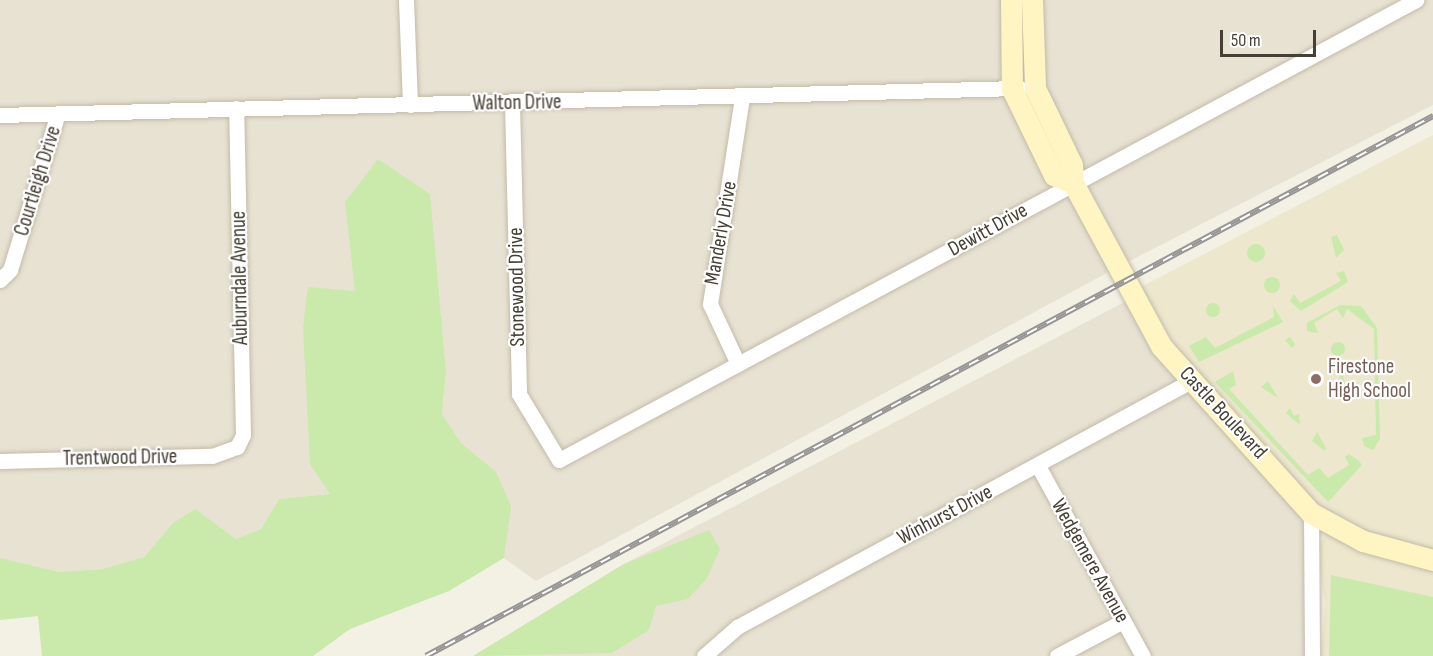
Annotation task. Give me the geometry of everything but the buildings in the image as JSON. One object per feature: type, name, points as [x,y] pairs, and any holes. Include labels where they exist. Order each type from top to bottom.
[{"type":"street","points":[[406,0],[410,105]]},
{"type":"street","name":"Castle Boulevard","points":[[1011,0],[1012,89],[1054,176],[1072,183]]},
{"type":"street","name":"Castle Boulevard","points":[[1032,0],[1035,88],[1072,165],[1072,183],[1161,346],[1311,513],[1364,541],[1433,560]]},
{"type":"street","name":"Dewitt Drive","points":[[559,460],[1416,0]]},
{"type":"street","name":"Walton Drive","points":[[0,115],[236,108],[512,104],[1035,88]]},
{"type":"street","name":"Manderly Drive","points":[[738,364],[710,304],[741,97]]},
{"type":"street","name":"Stonewood Drive","points":[[512,104],[519,394],[559,460]]},
{"type":"street","name":"Auburndale Avenue","points":[[236,108],[243,435],[237,447]]},
{"type":"street","name":"Courtleigh Drive","points":[[0,280],[10,270],[58,113]]},
{"type":"street","name":"Winhurst Drive","points":[[709,654],[737,627],[1038,466],[1191,381]]},
{"type":"street","name":"Trentwood Drive","points":[[0,461],[212,456],[237,447]]},
{"type":"street","name":"Wedgemere Avenue","points":[[1038,466],[1143,656]]},
{"type":"street","points":[[1311,513],[1312,656]]},
{"type":"street","points":[[1057,656],[1123,621]]},
{"type":"shaded area","points":[[0,0],[1011,0],[1012,89],[1054,175],[1032,0],[1433,0],[1433,105],[1118,267],[536,581],[504,558],[461,443],[442,414],[446,372],[435,256],[354,260],[355,291],[309,288],[303,327],[330,494],[279,499],[261,529],[236,539],[219,527],[172,524],[144,557],[102,569],[59,572],[0,559]]},
{"type":"shaded area","name":"Firestone High School","points":[[1433,135],[1433,656],[1321,656],[1325,603],[1316,547],[1325,535],[1319,506],[1184,362],[1141,287]]},
{"type":"shaded area","points":[[1134,297],[1311,513],[1312,656],[473,656],[624,564]]},
{"type":"green space","points":[[378,159],[430,194],[446,372],[442,414],[461,443],[496,472],[511,506],[504,558],[449,591],[350,629],[313,656],[42,656],[38,616],[0,620],[0,558],[59,572],[102,569],[144,557],[172,524],[195,509],[236,539],[261,529],[279,499],[330,494],[310,464],[303,327],[308,287],[355,291],[345,202]]},
{"type":"green space","points":[[1337,235],[1344,250],[1336,258],[1331,237]]},
{"type":"green space","points":[[1256,244],[1262,247],[1265,253],[1262,259],[1256,262],[1250,259],[1247,253],[1250,247]]},
{"type":"green space","points":[[1344,271],[1348,282],[1301,311],[1290,301],[1294,294],[1300,303],[1341,281],[1336,273]]},
{"type":"green space","points":[[1269,277],[1275,277],[1280,285],[1278,291],[1269,293],[1264,288],[1264,282]]},
{"type":"green space","points":[[1213,303],[1218,305],[1220,310],[1218,315],[1213,317],[1208,315],[1206,310],[1208,305]]},
{"type":"green space","points":[[1340,305],[1361,306],[1377,328],[1380,439],[1373,450],[1364,446],[1362,438],[1376,435],[1374,329],[1347,309],[1343,318],[1337,309],[1314,323],[1318,333],[1307,331],[1307,323]]},
{"type":"green space","points":[[1273,306],[1283,322],[1199,362],[1189,346],[1206,337],[1215,348],[1274,317]]},
{"type":"green space","points":[[1290,337],[1295,344],[1292,348],[1285,340]]},
{"type":"green space","points":[[1335,342],[1341,342],[1345,349],[1341,356],[1335,356],[1331,352],[1331,346]]},
{"type":"green space","points":[[1233,371],[1236,385],[1229,389],[1308,475],[1319,468],[1328,478],[1349,465],[1345,457],[1349,454],[1362,465],[1328,502],[1215,382]]},
{"type":"green space","points":[[1343,375],[1347,396],[1340,400],[1335,392],[1344,386],[1339,377]]},
{"type":"green space","points":[[1268,381],[1278,398],[1261,387]]},
{"type":"green space","points":[[1290,408],[1294,416],[1299,414],[1300,425],[1286,413]]},
{"type":"green space","points":[[1317,432],[1326,448],[1325,451],[1312,441]]},
{"type":"green space","points":[[709,530],[720,549],[707,578],[688,599],[656,606],[649,630],[612,653],[473,656],[624,564]]},
{"type":"green space","points":[[1331,575],[1433,597],[1433,656],[1329,656]]},
{"type":"railway","points":[[426,656],[1433,116]]},
{"type":"place","name":"Firestone High School","points":[[1316,379]]}]
